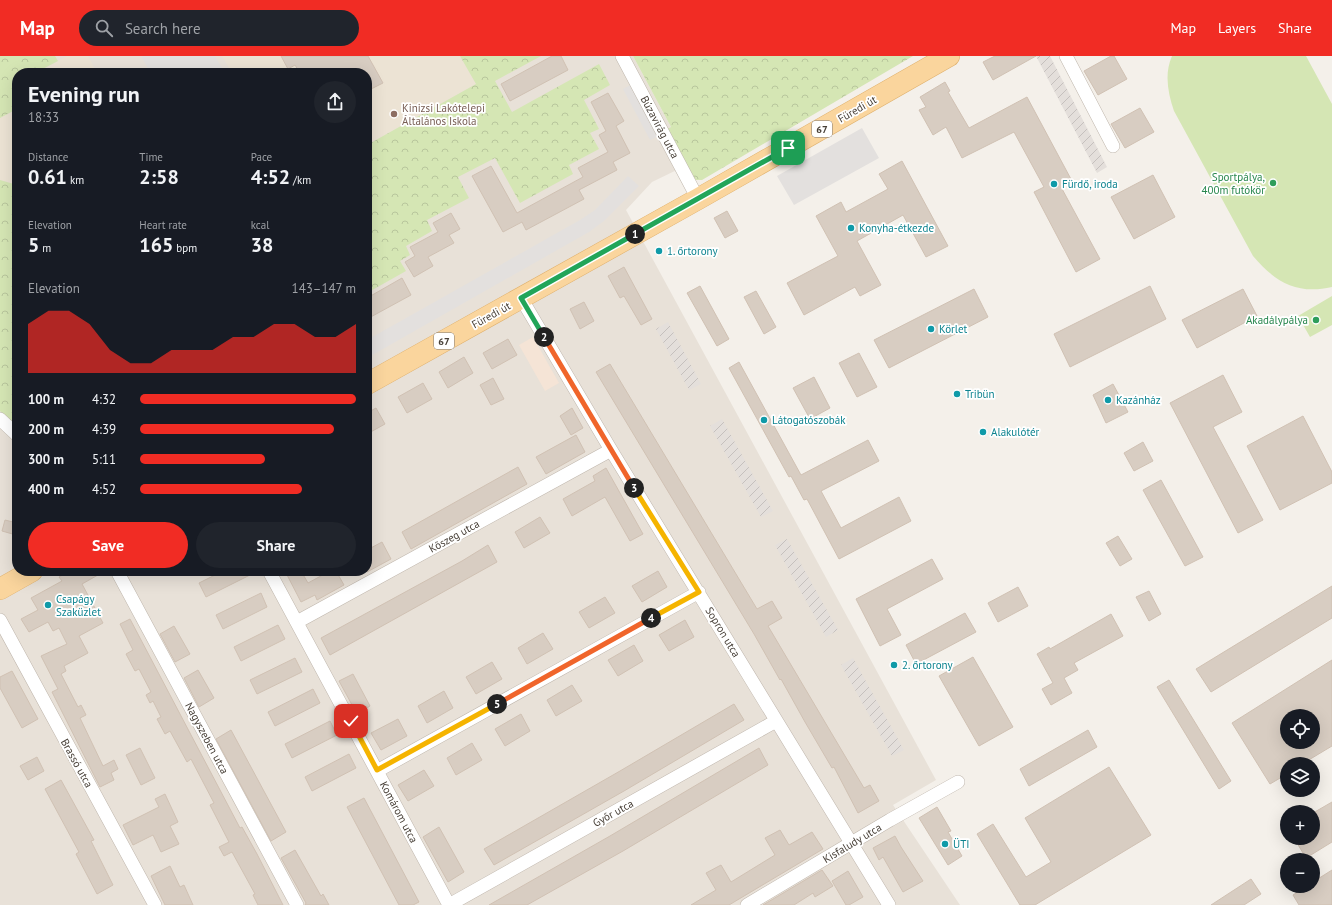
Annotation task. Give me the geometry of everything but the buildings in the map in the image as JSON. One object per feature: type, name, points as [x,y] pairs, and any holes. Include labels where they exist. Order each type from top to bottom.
[{"type":"main road","name":"Füredi út","points":[[372,381],[698,199],[949,56]]},
{"type":"main road","points":[[0,589],[23,576]]},
{"type":"street","name":"Búzavirág utca","points":[[622,56],[698,199]]},
{"type":"street","points":[[1066,56],[1113,146]]},
{"type":"street","name":"Sopron utca","points":[[521,298],[611,450],[889,905]]},
{"type":"street","points":[[0,420],[12,431]]},
{"type":"street","name":"Kőszeg utca","points":[[297,622],[611,450]]},
{"type":"street","name":"Nagyszeben utca","points":[[120,576],[297,905]]},
{"type":"street","name":"Komárom utca","points":[[272,576],[449,905]]},
{"type":"street","points":[[377,770],[699,592]]},
{"type":"street","name":"Brassó utca","points":[[0,620],[155,905]]},
{"type":"street","name":"Győr utca","points":[[449,905],[776,721]]},
{"type":"street","name":"Kisfaludy utca","points":[[747,905],[958,782]]},
{"type":"shaded area","points":[[0,56],[633,56],[671,127],[666,130],[685,166],[652,182],[626,210],[936,780],[893,805],[960,905],[0,905]]},
{"type":"shaded area","points":[[67,56],[88,56],[94,68],[44,68]]},
{"type":"shaded area","points":[[141,56],[215,56],[222,68],[148,68]]},
{"type":"shaded area","name":"Kinizsi Lakótelepi Általános Iskola","points":[[222,56],[460,56],[476,84],[372,142],[372,68],[229,68]]},
{"type":"shaded area","points":[[1036,56],[1050,56],[1107,167],[1097,173]]},
{"type":"shaded area","points":[[636,82],[663,134],[650,140],[623,89]]},
{"type":"shaded area","points":[[12,112],[12,184],[0,180],[0,118]]},
{"type":"shaded area","points":[[862,128],[879,158],[794,205],[777,176]]},
{"type":"shaded area","points":[[628,176],[639,186],[604,221],[589,232],[372,355],[372,337],[580,220],[595,210]]},
{"type":"shaded area","points":[[668,322],[701,384],[689,390],[656,329]]},
{"type":"shaded area","points":[[533,337],[559,383],[545,391],[519,345]]},
{"type":"shaded area","points":[[722,419],[773,511],[761,517],[710,426]]},
{"type":"shaded area","points":[[787,539],[838,630],[826,637],[775,545]]},
{"type":"shaded area","points":[[853,658],[904,750],[892,756],[841,665]]},
{"type":"green space","points":[[0,56],[55,56],[58,61],[45,68],[12,68],[12,112],[0,118]]},
{"type":"green space","points":[[460,56],[541,56],[495,81],[512,112],[599,64],[610,85],[584,100],[599,129],[590,133],[599,149],[569,165],[573,174],[520,203],[495,158],[458,177],[469,198],[427,220],[432,231],[406,246],[410,255],[400,261],[406,271],[372,290],[372,142],[476,84]]},
{"type":"green space","points":[[633,56],[913,56],[702,180],[696,180],[690,175],[665,130],[671,127]]},
{"type":"green space","name":"Sportpálya, 400m futókör","points":[[1172,56],[1306,56],[1332,104],[1332,287],[1319,289],[1297,288],[1278,279],[1261,265],[1253,256],[1174,111],[1168,84],[1168,70]]},
{"type":"green space","points":[[0,180],[12,184],[12,424],[0,411]]},
{"type":"green space","name":"Akadálypálya","points":[[1332,296],[1332,325],[1310,337],[1298,316]]},
{"type":"place","name":"Kinizsi Lakótelepi Általános Iskola","points":[[394,114]]},
{"type":"place","name":"Sportpálya, 400m futókör","points":[[1273,183]]},
{"type":"place","name":"Fürdő, iroda","points":[[1054,184]]},
{"type":"place","name":"Konyha-étkezde","points":[[851,228]]},
{"type":"place","name":"1. őrtorony","points":[[659,251]]},
{"type":"place","name":"Akadálypálya","points":[[1316,320]]},
{"type":"place","name":"Körlet","points":[[931,329]]},
{"type":"place","name":"Tribün","points":[[957,394]]},
{"type":"place","name":"Kazánház","points":[[1108,400]]},
{"type":"place","name":"Látogatószobák","points":[[764,420]]},
{"type":"place","name":"Alakulótér","points":[[983,432]]},
{"type":"place","name":"Csapágy Szaküzlet","points":[[48,605]]},
{"type":"place","name":"2. őrtorony","points":[[894,665]]},
{"type":"place","name":"ÜTI","points":[[945,844]]},
{"type":"route","points":[[351,721],[377,770],[699,592],[611,450],[521,298],[536,288],[788,148]]}]
